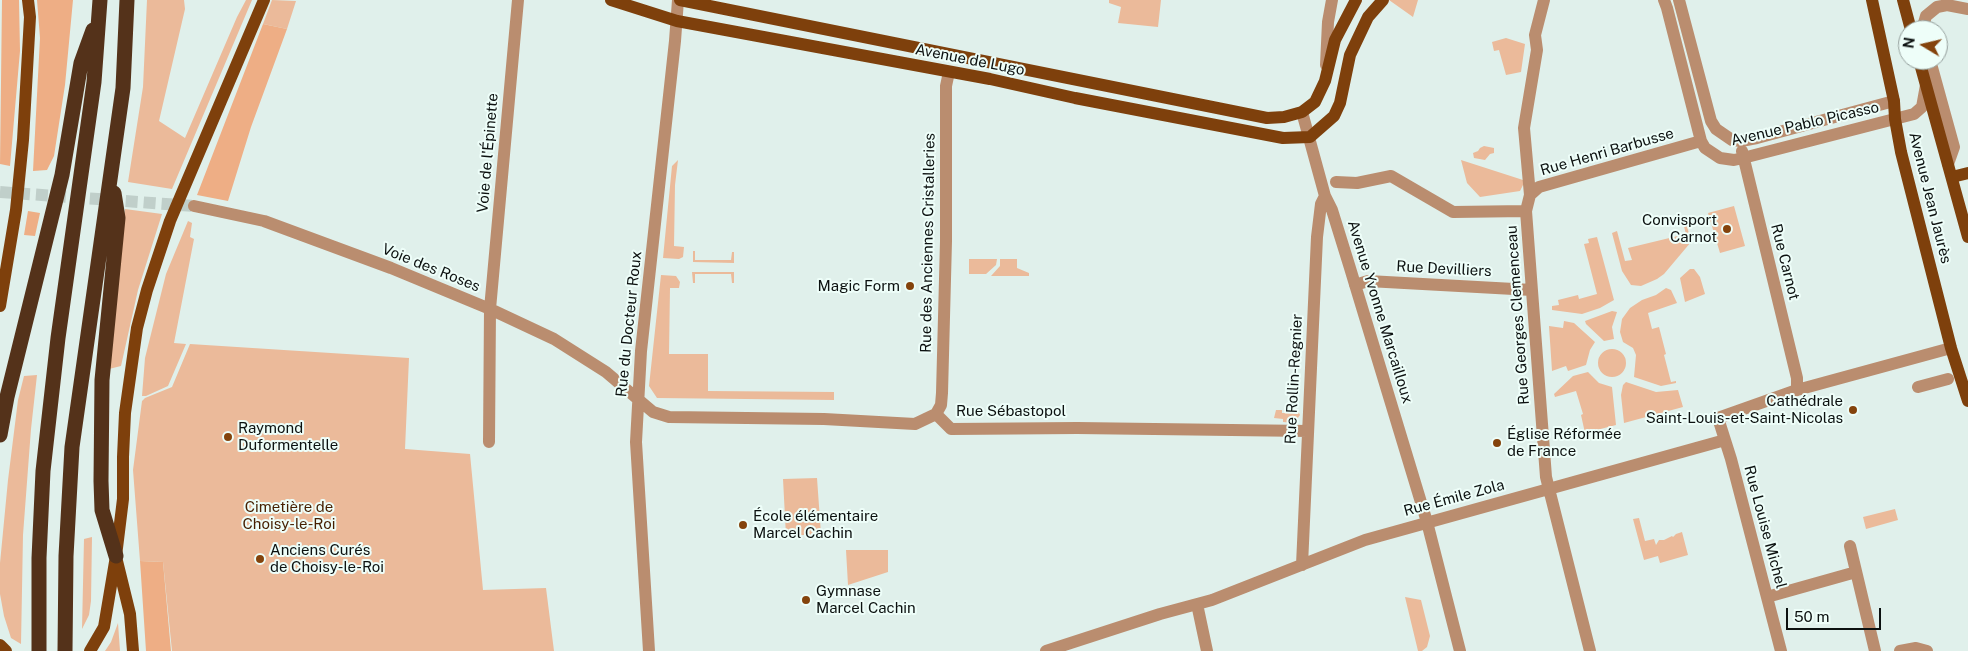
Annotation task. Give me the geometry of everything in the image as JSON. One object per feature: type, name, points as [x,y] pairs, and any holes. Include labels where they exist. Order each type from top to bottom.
[{"type":"highway","points":[[116,556],[102,510],[102,380],[112,217],[112,178],[123,88],[128,0]]},
{"type":"highway","points":[[0,435],[62,175],[82,63],[100,5]]},
{"type":"highway","points":[[38,643],[43,471],[58,338],[94,82],[100,5]]},
{"type":"highway","points":[[65,651],[66,547],[72,447],[112,217]]},
{"type":"main road","points":[[0,306],[16,210],[20,172],[28,80],[30,17],[28,0]]},
{"type":"main road","points":[[90,651],[104,627],[116,556],[123,499],[124,440],[131,365],[146,290],[170,221],[264,0]]},
{"type":"main road","name":"Avenue de Lugo","points":[[610,0],[677,22],[950,72],[1283,138],[1310,137]]},
{"type":"main road","name":"Avenue de Lugo","points":[[679,0],[1267,118],[1284,117],[1302,112]]},
{"type":"main road","points":[[1302,112],[1315,102],[1325,81],[1335,40],[1356,0]]},
{"type":"main road","points":[[1310,137],[1334,116],[1340,103],[1350,55],[1368,17],[1382,0]]},
{"type":"main road","name":"Avenue Jean Jaurès","points":[[1872,0],[1894,101],[1901,152],[1951,348],[1968,401]]},
{"type":"main road","points":[[1903,0],[1908,20]]},
{"type":"main road","name":"Avenue Jean Jaurès","points":[[1922,70],[1968,237]]},
{"type":"main road","points":[[1952,177],[1968,172]]},
{"type":"main road","points":[[116,556],[130,614],[133,651]]},
{"type":"main road","points":[[0,644],[6,651]]},
{"type":"street","name":"Voie de l'Épinette","points":[[489,442],[490,309],[518,0]]},
{"type":"street","name":"Rue du Docteur Roux","points":[[649,651],[636,442],[641,351],[679,0]]},
{"type":"street","points":[[1325,81],[1328,22],[1332,0]]},
{"type":"street","points":[[1530,195],[1524,128],[1538,50],[1535,35],[1544,0]]},
{"type":"street","points":[[1664,0],[1668,8],[1701,141]]},
{"type":"street","name":"Avenue Pablo Picasso","points":[[1679,0],[1711,121],[1716,129],[1732,140],[1741,141],[1894,101]]},
{"type":"street","points":[[1925,20],[1926,16],[1937,7],[1947,5],[1968,10]]},
{"type":"street","name":"Avenue Jean Jaurès","points":[[1933,70],[1954,148],[1948,164]]},
{"type":"street","name":"Rue des Anciennes Cristalleries","points":[[936,414],[941,405],[942,393],[946,241],[946,86],[950,72]]},
{"type":"street","name":"Avenue Pablo Picasso","points":[[1701,141],[1705,148],[1720,158],[1734,160],[1895,119],[1914,114],[1922,107],[1926,83]]},
{"type":"street","name":"Avenue Yvonne Marcailloux","points":[[1302,112],[1325,196],[1332,210],[1432,521],[1460,651]]},
{"type":"street","name":"Rue Henri Barbusse","points":[[1526,211],[1530,195],[1539,187],[1701,141]]},
{"type":"street","name":"Rue Carnot","points":[[1741,141],[1743,158],[1797,378],[1797,390]]},
{"type":"street","points":[[1336,182],[1358,183],[1390,176],[1453,212],[1526,211]]},
{"type":"street","name":"Rue Rollin-Regnier","points":[[1302,565],[1317,237],[1321,204],[1325,196]]},
{"type":"street","name":"Voie des Roses","points":[[194,206],[264,222],[391,268],[490,309],[554,339],[606,372],[638,399]]},
{"type":"street","name":"Rue Georges Clemenceau","points":[[1526,211],[1548,490],[1590,651]]},
{"type":"street","name":"Rue Devilliers","points":[[1355,286],[1368,281],[1532,290]]},
{"type":"street","points":[[1797,390],[1951,348]]},
{"type":"street","points":[[1918,387],[1948,379]]},
{"type":"street","name":"Rue Louise Michel","points":[[1781,651],[1718,418],[1797,390]]},
{"type":"street","name":"Rue Sébastopol","points":[[638,399],[653,412],[669,417],[824,419],[915,424],[936,414],[951,429],[1078,428],[1308,431]]},
{"type":"street","name":"Rue Émile Zola","points":[[1046,651],[1212,600],[1365,540],[1725,440]]},
{"type":"street","points":[[1850,546],[1875,651]]},
{"type":"street","points":[[1767,597],[1856,572]]},
{"type":"street","points":[[1197,604],[1207,651]]},
{"type":"street","points":[[1900,651],[1916,648],[1927,651]]},
{"type":"green space","points":[[147,0],[184,0],[185,9],[159,121],[185,138],[237,17],[246,0],[252,0],[172,189],[128,182],[143,87]]},
{"type":"green space","points":[[272,0],[296,1],[287,29],[263,24]]},
{"type":"green space","points":[[1109,0],[1161,0],[1158,27],[1118,23],[1121,7],[1109,3]]},
{"type":"green space","points":[[1389,0],[1418,0],[1413,17]]},
{"type":"green space","points":[[1506,38],[1525,44],[1521,72],[1506,75],[1499,50],[1494,51],[1492,42]]},
{"type":"green space","points":[[1484,146],[1494,148],[1494,153],[1490,154],[1485,160],[1474,158],[1473,153]]},
{"type":"green space","points":[[678,160],[675,185],[674,246],[684,247],[683,257],[679,259],[663,258],[672,166]]},
{"type":"green space","points":[[1461,160],[1523,180],[1523,185],[1520,191],[1480,197],[1467,183]]},
{"type":"green space","name":"Convisport Carnot","points":[[1734,206],[1745,246],[1720,253],[1708,213]]},
{"type":"green space","points":[[125,209],[162,214],[138,290],[121,366],[109,369],[113,298]]},
{"type":"green space","points":[[1685,218],[1691,242],[1664,274],[1641,286],[1631,285],[1622,271],[1612,233],[1617,231],[1625,261],[1632,260],[1628,248],[1686,234],[1682,219]]},
{"type":"green space","points":[[188,221],[192,223],[190,237],[194,239],[174,343],[186,344],[168,386],[142,396],[145,358],[166,274]]},
{"type":"green space","points":[[1597,237],[1614,300],[1600,308],[1582,314],[1552,310],[1552,306],[1559,305],[1558,300],[1578,295],[1579,299],[1597,294],[1584,244],[1589,243],[1588,239]]},
{"type":"green space","points":[[693,251],[695,251],[695,260],[731,260],[732,252],[734,252],[734,263],[693,262]]},
{"type":"green space","points":[[969,259],[997,259],[996,265],[986,274],[969,274]]},
{"type":"green space","points":[[1000,259],[1017,259],[1017,268],[1029,273],[1029,276],[991,276],[1000,266]]},
{"type":"green space","points":[[1690,269],[1694,269],[1700,277],[1705,294],[1685,302],[1680,278]]},
{"type":"green space","points":[[692,272],[734,272],[734,283],[732,283],[731,274],[695,274],[695,283],[693,283]]},
{"type":"green space","points":[[661,275],[676,276],[680,282],[679,288],[670,288],[669,354],[708,354],[708,391],[834,392],[834,400],[657,398],[649,386]]},
{"type":"green space","points":[[1666,288],[1671,290],[1677,303],[1648,313],[1652,329],[1659,327],[1671,382],[1676,381],[1676,383],[1661,386],[1634,377],[1636,355],[1633,348],[1623,342],[1620,332],[1622,319],[1630,308]]},
{"type":"green space","points":[[1612,311],[1617,312],[1612,327],[1614,339],[1604,341],[1585,321]]},
{"type":"green space","points":[[1564,321],[1574,323],[1595,342],[1590,350],[1586,365],[1568,371],[1566,366],[1552,371],[1549,326],[1563,328]]},
{"type":"green space","name":"Cimetière de Choisy-le-Roi","points":[[190,344],[409,358],[405,449],[470,454],[483,590],[546,588],[554,651],[172,651],[163,562],[140,561],[133,470],[142,401],[172,387]]},
{"type":"green space","points":[[1612,349],[1622,353],[1626,363],[1622,373],[1612,377],[1602,373],[1598,363],[1602,353]]},
{"type":"green space","points":[[1588,372],[1599,383],[1612,387],[1616,425],[1585,433],[1581,415],[1583,414],[1576,391],[1555,397],[1554,394],[1573,376]]},
{"type":"green space","points":[[37,375],[23,535],[21,644],[11,638],[4,616],[0,594],[0,563],[18,400],[24,376]]},
{"type":"green space","points":[[1626,382],[1656,392],[1678,390],[1683,407],[1624,423],[1621,395],[1623,385]]},
{"type":"green space","points":[[1276,410],[1282,410],[1282,413],[1298,411],[1300,415],[1294,423],[1283,422],[1283,419],[1274,418]]},
{"type":"green space","points":[[817,478],[821,534],[786,536],[783,479]]},
{"type":"green space","points":[[1895,509],[1898,520],[1866,529],[1863,517]]},
{"type":"green space","points":[[1639,518],[1645,541],[1654,539],[1656,545],[1659,540],[1673,537],[1682,532],[1688,555],[1660,563],[1658,556],[1644,560],[1633,519]]},
{"type":"green space","points":[[92,537],[91,601],[89,615],[82,629],[84,539]]},
{"type":"green space","points":[[846,550],[888,550],[888,572],[848,585]]},
{"type":"green space","points":[[1405,597],[1421,600],[1430,636],[1427,647],[1422,651],[1418,651]]},
{"type":"green space","points":[[118,623],[120,651],[105,651],[111,642]]},
{"type":"shaded area","points":[[2,0],[19,0],[20,51],[10,166],[0,164]]},
{"type":"shaded area","points":[[37,0],[73,0],[65,85],[54,156],[47,170],[33,171],[40,38]]},
{"type":"shaded area","points":[[263,24],[287,29],[251,127],[228,201],[197,195]]},
{"type":"shaded area","points":[[28,211],[40,213],[35,236],[24,235]]},
{"type":"shaded area","points":[[140,561],[163,562],[171,651],[146,651]]},
{"type":"tunnel","points":[[0,192],[194,206]]},
{"type":"place","name":"Convisport Carnot","points":[[1727,229]]},
{"type":"place","name":"Magic Form","points":[[910,286]]},
{"type":"place","name":"Cathédrale Saint-Louis-et-Saint-Nicolas","points":[[1853,410]]},
{"type":"place","name":"Raymond Duformentelle","points":[[228,437]]},
{"type":"place","name":"Église Réformée de France","points":[[1497,443]]},
{"type":"place","name":"École élémentaire Marcel Cachin","points":[[743,525]]},
{"type":"place","name":"Anciens Curés de Choisy-le-Roi","points":[[260,559]]},
{"type":"place","name":"Gymnase Marcel Cachin","points":[[806,600]]}]
